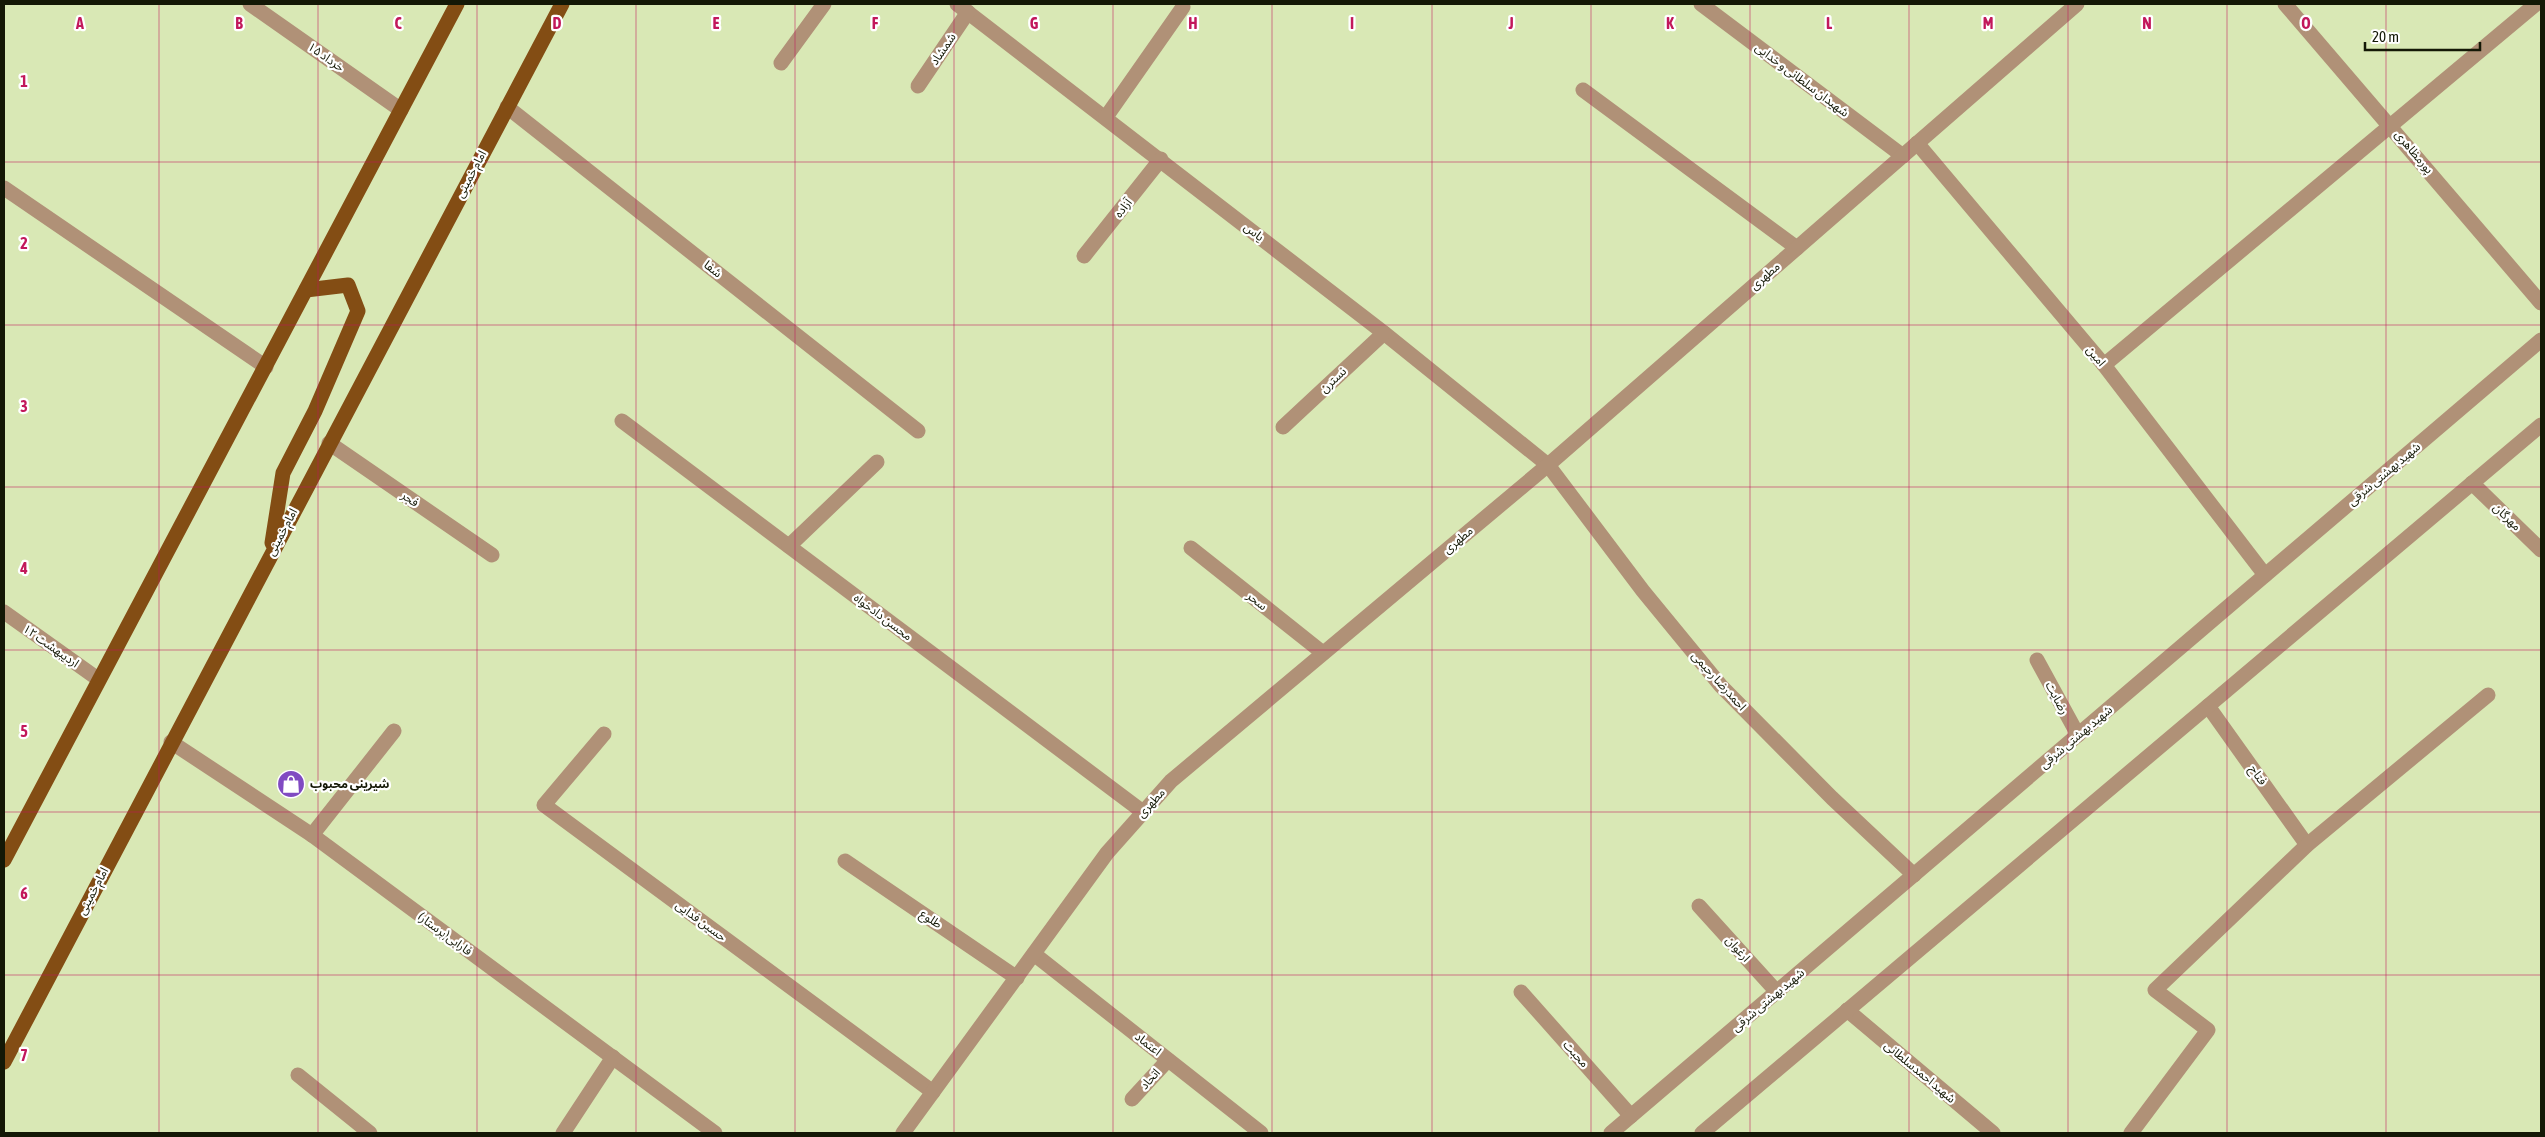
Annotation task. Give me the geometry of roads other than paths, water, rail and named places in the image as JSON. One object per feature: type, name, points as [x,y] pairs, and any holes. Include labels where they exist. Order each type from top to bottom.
[{"type":"main road","points":[[4,860],[98,679],[266,367],[457,4]]},
{"type":"main road","name":"امام خمینی","points":[[4,1062],[171,742],[562,4]]},
{"type":"main road","points":[[270,556],[283,473],[315,411],[358,311],[348,286],[306,290]]},
{"type":"street","name":"۱۵ خرداد","points":[[250,4],[401,110]]},
{"type":"street","points":[[781,63],[824,4]]},
{"type":"street","name":"شهیدان سلطانی و خدایی","points":[[1701,4],[1903,156]]},
{"type":"street","name":"مطهری","points":[[903,1133],[1107,853],[1171,781],[1548,465],[2077,4]]},
{"type":"street","name":"پورمظاهری","points":[[2285,4],[2392,125],[2541,303]]},
{"type":"street","points":[[2104,365],[2536,4]]},
{"type":"street","points":[[1106,118],[1183,7]]},
{"type":"street","name":"یاس","points":[[962,8],[1161,159],[1384,333],[1548,465]]},
{"type":"street","name":"شمشاد","points":[[918,86],[962,8]]},
{"type":"street","points":[[1584,90],[1797,248]]},
{"type":"street","name":"شفا","points":[[507,107],[918,431]]},
{"type":"street","name":"امین","points":[[1917,143],[2104,365],[2266,575]]},
{"type":"street","name":"آزاده","points":[[1084,256],[1161,159]]},
{"type":"street","points":[[4,188],[266,367]]},
{"type":"street","name":"نسترن","points":[[1283,427],[1384,333]]},
{"type":"street","name":"شهید بهشتی شرقی","points":[[1611,1133],[2541,340]]},
{"type":"street","name":"محسن دادخواه","points":[[622,421],[1143,812]]},
{"type":"street","points":[[1702,1133],[2541,425]]},
{"type":"street","name":"فجر","points":[[329,443],[492,555]]},
{"type":"street","points":[[789,546],[877,462]]},
{"type":"street","name":"احمدرضا رحیمی","points":[[1548,465],[1643,591],[1722,686],[1832,798],[1914,875]]},
{"type":"street","name":"مهرگان","points":[[2472,483],[2541,550]]},
{"type":"street","name":"سحر","points":[[1191,548],[1323,654]]},
{"type":"street","name":"۱۲ اردیبهشت","points":[[4,612],[98,679]]},
{"type":"street","name":"رضایت","points":[[2037,660],[2078,735]]},
{"type":"street","points":[[2131,1133],[2208,1030],[2155,990],[2306,845],[2488,695]]},
{"type":"street","name":"فتاح","points":[[2208,706],[2306,845]]},
{"type":"street","points":[[312,835],[394,731]]},
{"type":"street","name":"حسین فدایی","points":[[604,734],[544,805],[933,1092]]},
{"type":"street","name":"(پرستار)فارابی","points":[[171,742],[312,835],[715,1133]]},
{"type":"street","name":"طلوع","points":[[845,861],[1017,978]]},
{"type":"street","name":"ارغوان","points":[[1699,906],[1776,992]]},
{"type":"street","name":"اعتماد","points":[[1034,954],[1261,1133]]},
{"type":"street","name":"محبت","points":[[1521,992],[1631,1116]]},
{"type":"street","name":"شهید احمدسلطانی","points":[[1847,1010],[1992,1133]]},
{"type":"street","points":[[563,1133],[613,1057]]},
{"type":"street","name":"اتحاد","points":[[1132,1099],[1168,1060]]},
{"type":"street","points":[[298,1075],[370,1133]]},
{"type":"place","name":"شیرینی محبوب","points":[[291,784]]}]
